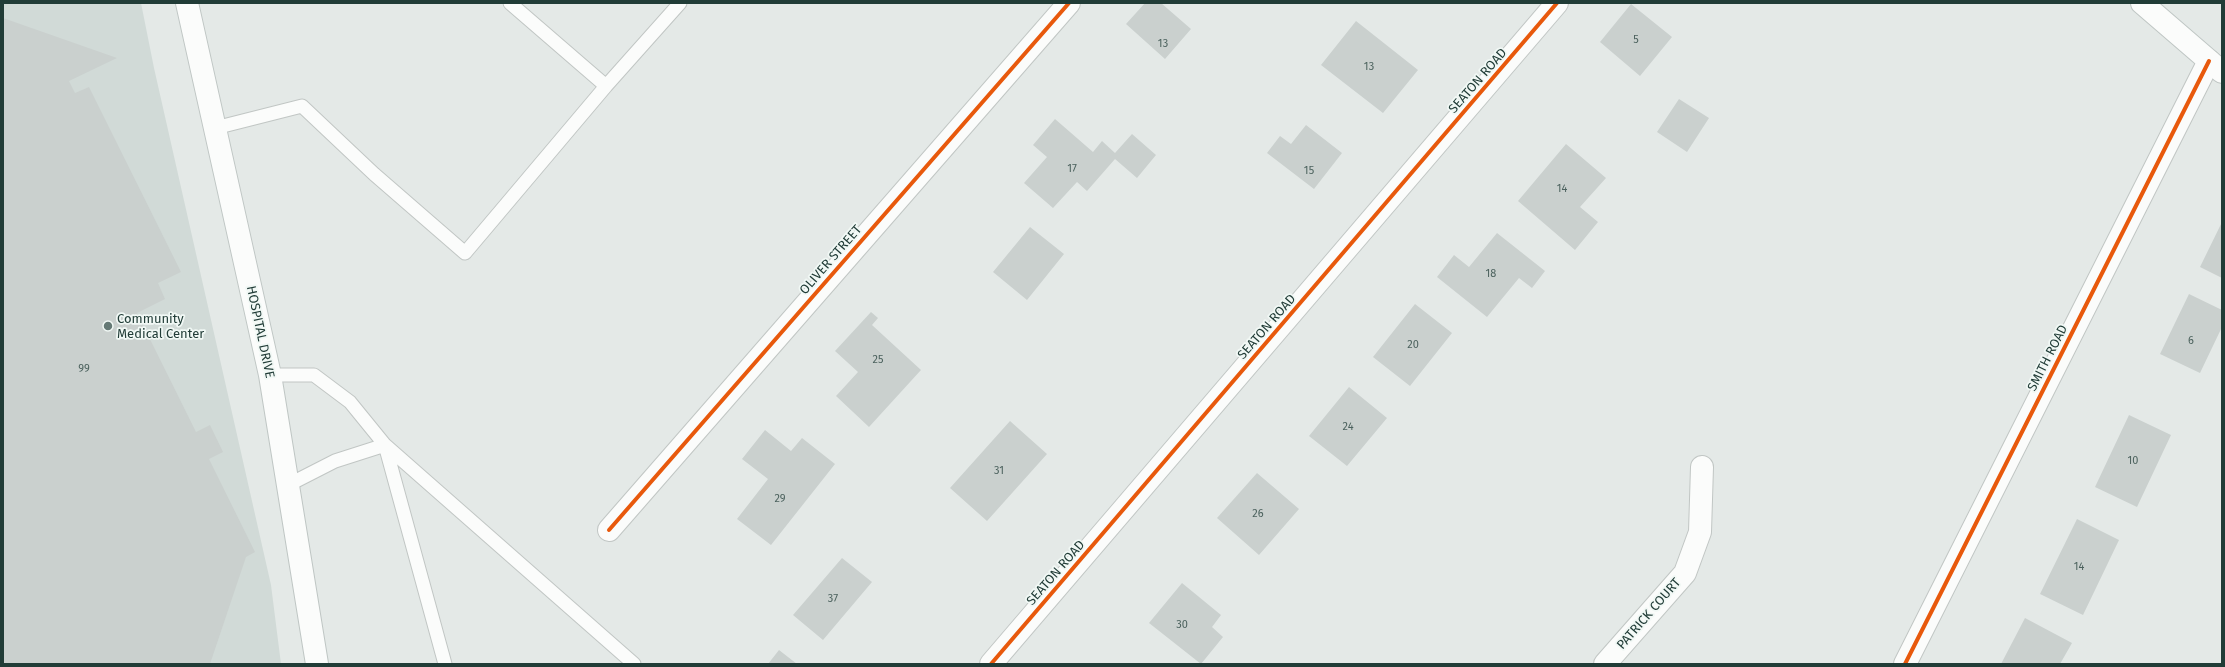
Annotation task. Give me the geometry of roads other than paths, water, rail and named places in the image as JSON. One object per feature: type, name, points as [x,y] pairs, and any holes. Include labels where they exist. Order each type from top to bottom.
[{"type":"street","name":"HOSPITAL DRIVE","points":[[187,3],[270,375],[316,664]]},
{"type":"street","name":"OLIVER STREET","points":[[608,530],[1069,3]]},
{"type":"street","name":"SEATON ROAD","points":[[991,664],[1558,3]]},
{"type":"street","points":[[2142,3],[2215,66]]},
{"type":"street","name":"SMITH ROAD","points":[[1906,664],[2215,66]]},
{"type":"street","name":"PATRICK COURT","points":[[1605,664],[1685,573],[1700,532],[1702,467]]},
{"type":"lane","points":[[215,128],[302,106],[374,174],[466,253],[606,86],[680,3]]},
{"type":"lane","points":[[518,6],[606,86]]},
{"type":"lane","points":[[270,375],[314,375],[350,402],[385,445],[634,664]]},
{"type":"lane","points":[[288,485],[335,461],[385,445]]},
{"type":"lane","points":[[385,445],[445,664]]},
{"type":"place","name":"Community Medical Center","points":[[108,326]]}]
